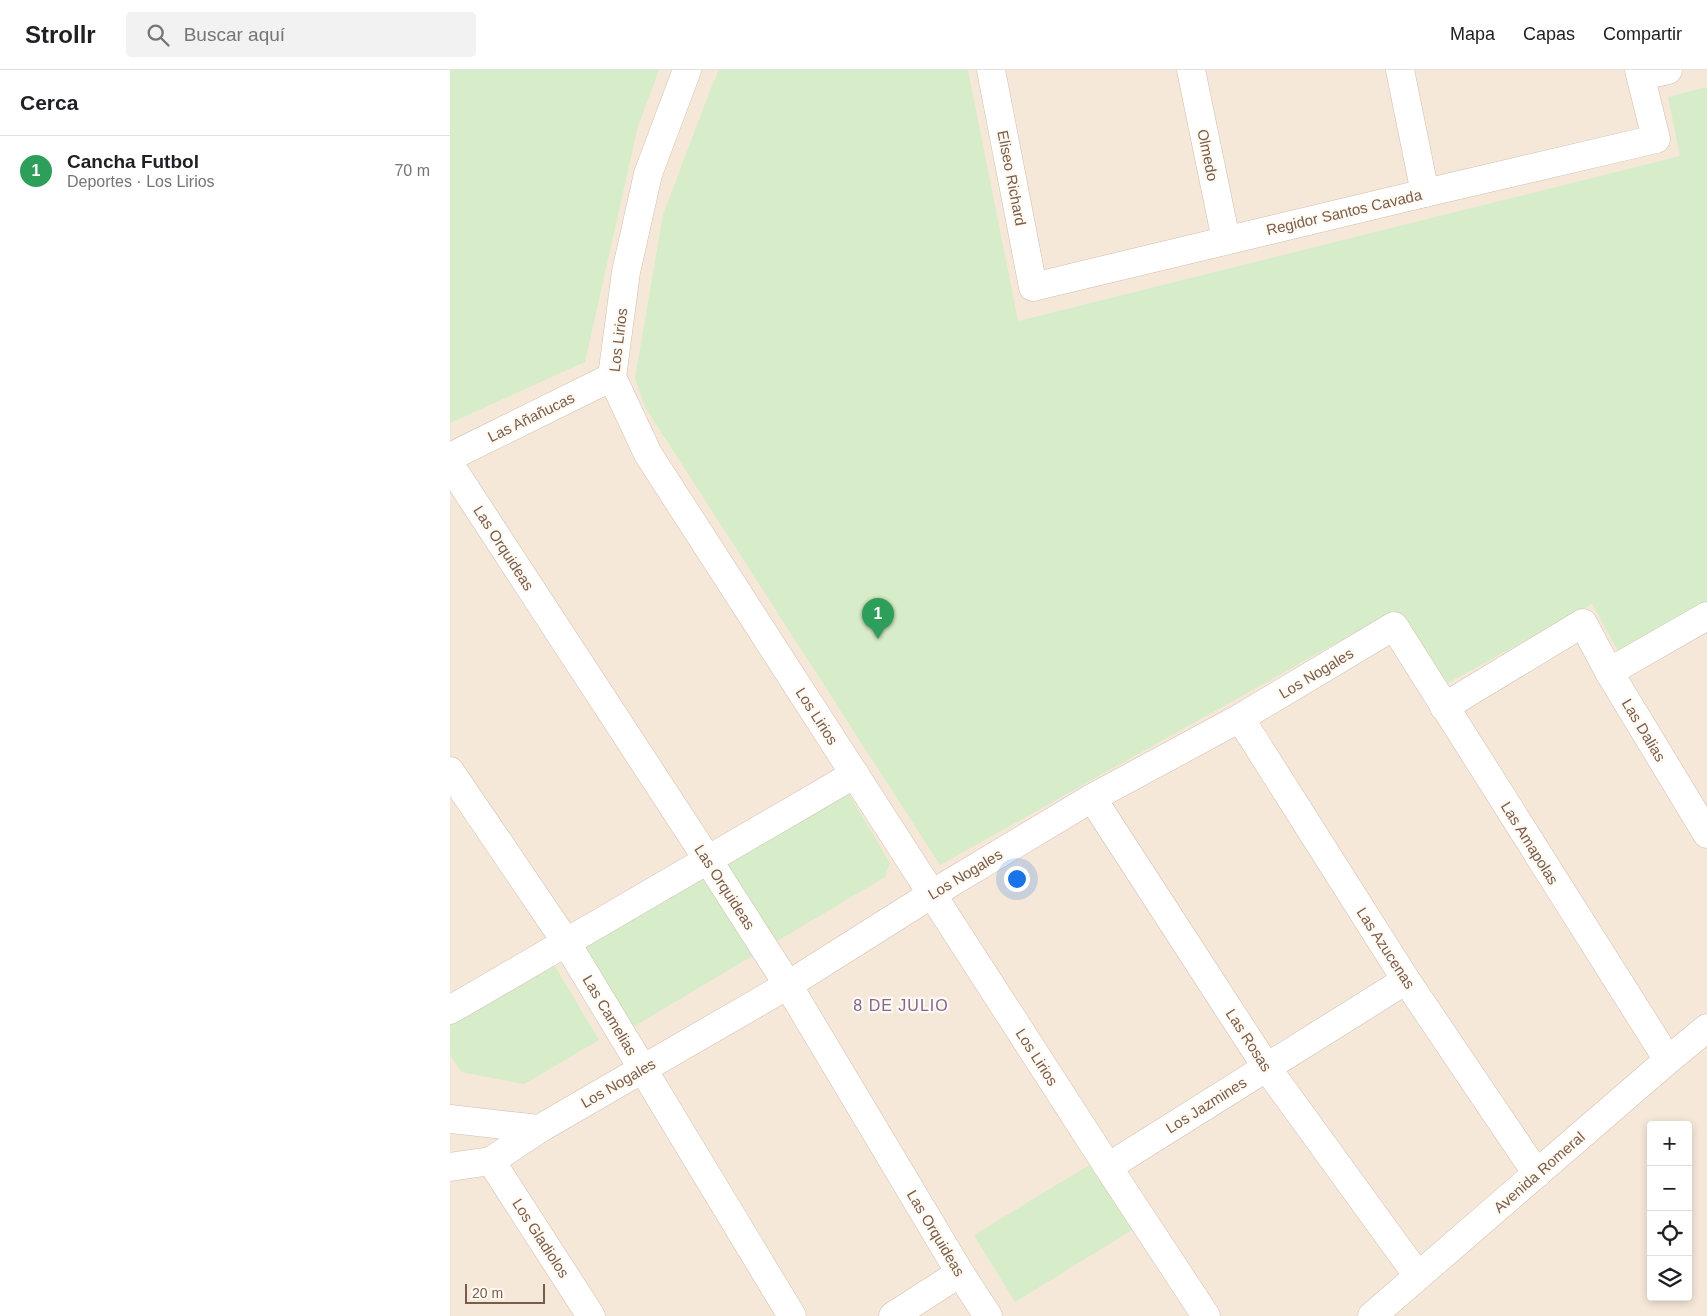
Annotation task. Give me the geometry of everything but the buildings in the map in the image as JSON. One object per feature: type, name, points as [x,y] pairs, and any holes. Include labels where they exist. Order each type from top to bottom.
[{"type":"street","name":"Los Lirios","points":[[687,70],[648,174],[626,272],[612,378],[648,454],[1206,1316]]},
{"type":"street","name":"Eliseo Richard","points":[[991,70],[1033,287]]},
{"type":"street","name":"Olmedo","points":[[1190,70],[1226,240]]},
{"type":"street","points":[[1400,70],[1425,193]]},
{"type":"street","points":[[1640,73],[1668,70]]},
{"type":"street","name":"Regidor Santos Cavada","points":[[1033,287],[1656,140],[1640,73]]},
{"type":"street","name":"Las Añañucas","points":[[450,457],[612,378]]},
{"type":"street","name":"Las Orquideas","points":[[450,465],[788,985],[960,1273],[988,1316]]},
{"type":"street","points":[[1609,672],[1707,616]]},
{"type":"street","name":"Las Dalias","points":[[1444,707],[1583,623],[1609,672],[1707,834]]},
{"type":"street","name":"Las Amapolas","points":[[1394,626],[1668,1060]]},
{"type":"street","name":"Los Nogales","points":[[450,1167],[491,1161],[539,1129],[788,985],[932,894],[1092,798],[1240,718],[1394,626]]},
{"type":"street","name":"Las Azucenas","points":[[1240,718],[1406,980],[1537,1174]]},
{"type":"street","name":"Las Camelias","points":[[450,771],[566,942],[792,1316]]},
{"type":"street","points":[[450,1010],[855,774]]},
{"type":"street","name":"Las Rosas","points":[[1092,798],[1267,1068],[1418,1276]]},
{"type":"street","name":"Los Jazmines","points":[[1108,1166],[1406,980]]},
{"type":"street","name":"Avenida Romeral","points":[[1372,1316],[1707,1028]]},
{"type":"street","points":[[450,1119],[539,1129]]},
{"type":"street","name":"Los Gladiolos","points":[[491,1161],[591,1316]]},
{"type":"street","points":[[893,1316],[960,1273]]},
{"type":"shaded area","points":[[450,70],[1707,70],[1707,1316],[450,1316]]},
{"type":"green space","points":[[450,70],[659,70],[638,126],[585,362],[450,423]]},
{"type":"green space","points":[[719,70],[968,70],[1018,321],[1680,156],[1668,97],[1707,87],[1707,603],[1618,651],[1592,604],[1448,683],[1395,610],[940,865],[645,407],[635,378],[663,215]]},
{"type":"green space","points":[[844,786],[890,863],[885,877],[769,946],[718,861]]},
{"type":"green space","points":[[702,873],[752,956],[633,1027],[583,944]]},
{"type":"green space","points":[[553,963],[599,1040],[524,1084],[461,1072],[450,1054],[450,1023]]},
{"type":"green space","points":[[1091,1164],[1132,1230],[1015,1302],[974,1235]]},
{"type":"place","name":"Cancha Futbol","points":[[878,639]]},
{"type":"district","name":"8 DE JULIO","points":[[901,1005]]}]
